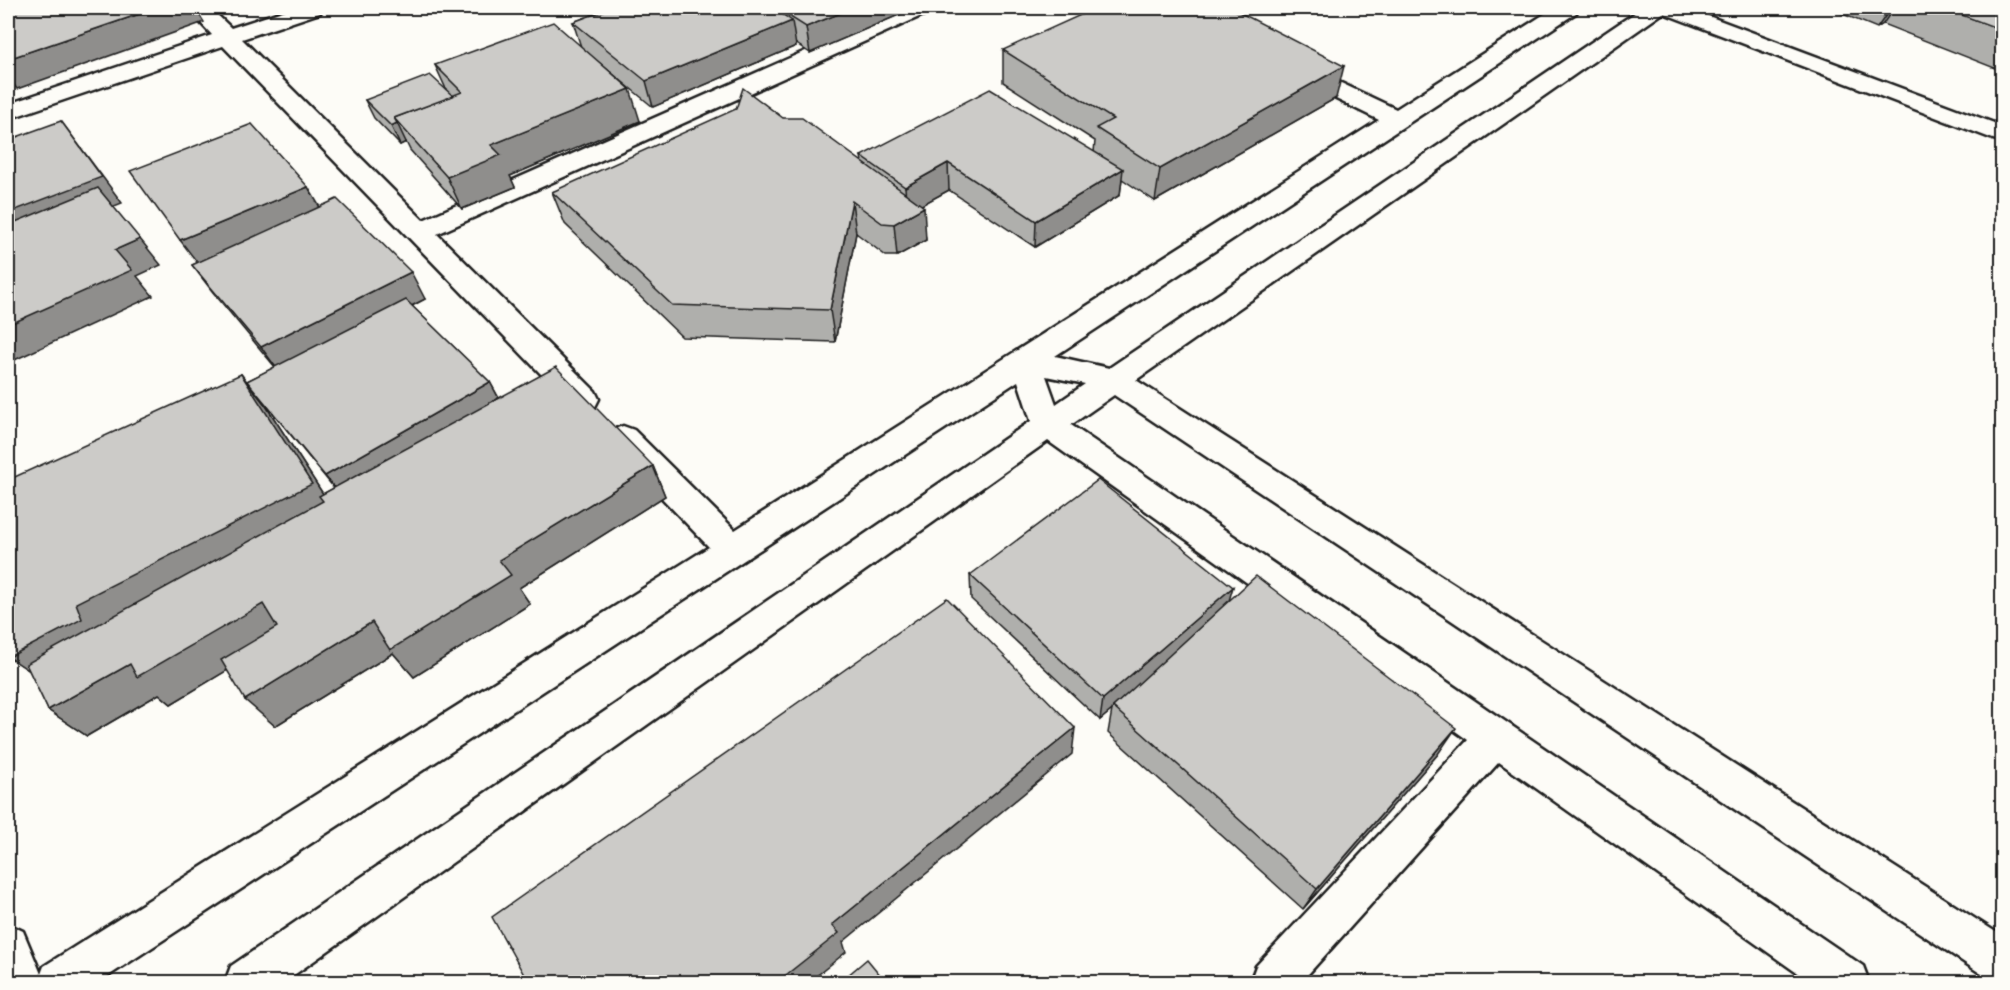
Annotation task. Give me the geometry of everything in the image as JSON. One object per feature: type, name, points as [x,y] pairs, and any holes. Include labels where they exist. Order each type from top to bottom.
[{"type":"street","points":[[198,8],[733,550]]},
{"type":"street","points":[[8,112],[312,8]]},
{"type":"street","points":[[419,232],[921,8]]},
{"type":"street","points":[[60,982],[1026,361],[1569,8]]},
{"type":"street","points":[[247,982],[1048,425],[1656,8]]},
{"type":"street","points":[[1669,8],[2002,134]]},
{"type":"street","points":[[1280,63],[1397,119]]},
{"type":"street","points":[[1026,361],[1114,380],[2002,961]]},
{"type":"street","points":[[1026,361],[1048,425],[1847,982]]},
{"type":"street","points":[[1272,982],[1496,737]]},
{"type":"street","points":[[8,946],[22,982]]},
{"type":"building","points":[[8,8],[157,8],[8,59]]},
{"type":"building","points":[[611,8],[773,8],[792,21],[646,81],[573,22]]},
{"type":"building","points":[[776,8],[853,8],[806,27]]},
{"type":"building","points":[[1096,8],[1231,8],[1344,66],[1160,169],[1096,128],[1113,119],[1003,50]]},
{"type":"building","points":[[1943,8],[2002,8],[2002,30]]},
{"type":"building","points":[[553,22],[630,89],[491,145],[501,155],[447,177],[394,118],[462,92],[435,65]]},
{"type":"building","points":[[430,75],[453,96],[394,118],[397,123],[391,126],[365,100]]},
{"type":"building","points":[[743,88],[783,118],[802,118],[924,207],[894,224],[882,223],[852,201],[830,310],[672,305],[552,192],[736,109]]},
{"type":"building","points":[[990,89],[1123,169],[1036,221],[948,163],[905,187],[861,156]]},
{"type":"building","points":[[61,121],[102,177],[8,213],[8,140]]},
{"type":"building","points":[[252,124],[308,187],[180,240],[130,171]]},
{"type":"building","points":[[98,188],[140,239],[115,250],[132,270],[8,325],[8,225]]},
{"type":"building","points":[[337,199],[411,272],[261,347],[192,265]]},
{"type":"building","points":[[406,300],[490,382],[325,476],[247,381]]},
{"type":"building","points":[[556,367],[653,466],[499,560],[511,575],[390,650],[372,622],[245,700],[221,660],[277,627],[263,604],[137,677],[130,664],[48,710],[26,664],[323,501],[319,496]]},
{"type":"building","points":[[241,374],[312,484],[76,603],[82,619],[9,657],[8,480]]},
{"type":"building","points":[[1098,480],[1233,587],[1103,699],[970,575]]},
{"type":"building","points":[[1256,576],[1456,728],[1317,889],[1113,707]]},
{"type":"building","points":[[947,598],[1075,728],[832,925],[839,933],[777,982],[528,982],[492,917]]},
{"type":"building","points":[[867,959],[886,982],[840,982]]}]
